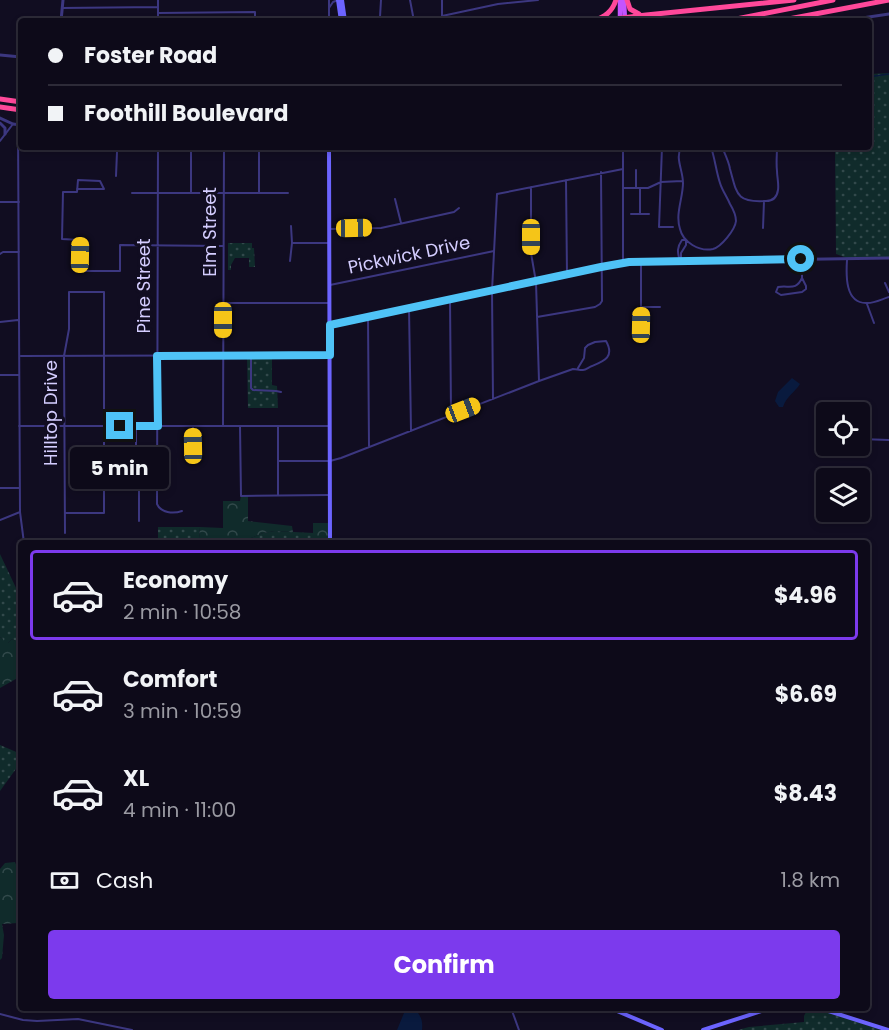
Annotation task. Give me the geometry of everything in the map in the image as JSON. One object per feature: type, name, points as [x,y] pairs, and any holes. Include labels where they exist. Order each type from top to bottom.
[{"type":"highway","points":[[599,18],[608,14],[618,0]]},
{"type":"highway","points":[[626,0],[632,11],[646,15]]},
{"type":"highway","points":[[628,18],[794,0]]},
{"type":"highway","points":[[741,18],[833,0]]},
{"type":"highway","points":[[794,18],[889,0]]},
{"type":"highway","points":[[804,18],[862,5]]},
{"type":"highway","points":[[0,99],[18,102]]},
{"type":"highway","points":[[0,107],[18,110]]},
{"type":"main road","points":[[339,0],[342,18]]},
{"type":"main road","points":[[618,0],[622,18]]},
{"type":"main road","points":[[622,18],[626,0]]},
{"type":"main road","points":[[330,150],[330,540]]},
{"type":"main road","points":[[617,1011],[662,1030]]},
{"type":"main road","points":[[703,1030],[762,1011]]},
{"type":"main road","points":[[828,1011],[888,1030]]},
{"type":"street","points":[[61,18],[63,0]]},
{"type":"street","points":[[158,0],[158,18]]},
{"type":"street","points":[[329,0],[329,18]]},
{"type":"street","points":[[329,8],[339,0]]},
{"type":"street","points":[[380,18],[381,0]]},
{"type":"street","points":[[410,0],[413,18]]},
{"type":"street","points":[[442,0],[442,16],[498,2],[538,0]]},
{"type":"street","points":[[62,8],[158,7]]},
{"type":"street","points":[[158,13],[255,12],[255,18]]},
{"type":"street","points":[[862,18],[889,14]]},
{"type":"street","points":[[0,55],[18,57]]},
{"type":"street","points":[[0,118],[18,125]]},
{"type":"street","points":[[0,123],[5,128],[6,134]]},
{"type":"street","points":[[0,141],[13,124]]},
{"type":"street","points":[[20,150],[19,426],[20,512],[24,540]]},
{"type":"street","points":[[116,176],[118,150]]},
{"type":"street","name":"Pine Street","points":[[158,150],[157,504],[165,511],[182,510]]},
{"type":"street","points":[[191,150],[191,193]]},
{"type":"street","name":"Elm Street","points":[[223,426],[224,150]]},
{"type":"street","points":[[259,193],[260,150]]},
{"type":"street","points":[[623,150],[623,263]]},
{"type":"street","points":[[662,150],[659,227],[673,227]]},
{"type":"street","points":[[680,150],[678,154],[684,181],[680,231],[693,246],[714,249],[735,227],[735,215],[720,184],[712,150]]},
{"type":"street","points":[[723,150],[735,190],[739,196],[748,201],[771,201],[775,198],[778,190],[777,150]]},
{"type":"street","points":[[493,399],[492,291],[497,195],[623,169]]},
{"type":"street","points":[[636,170],[640,213]]},
{"type":"street","points":[[537,317],[595,307],[602,301],[601,172]]},
{"type":"street","points":[[77,189],[78,180],[100,181],[104,189],[77,189],[76,192],[63,192],[62,239],[80,240],[80,271],[120,271],[120,245],[223,246]]},
{"type":"street","points":[[566,180],[567,274]]},
{"type":"street","points":[[623,188],[648,188],[661,182],[684,181]]},
{"type":"street","points":[[531,187],[531,253],[536,282],[539,381]]},
{"type":"street","points":[[132,193],[288,193]]},
{"type":"street","points":[[395,199],[401,224]]},
{"type":"street","points":[[763,228],[764,201]]},
{"type":"street","points":[[0,202],[19,202]]},
{"type":"street","points":[[329,228],[381,228],[454,212],[459,208]]},
{"type":"street","points":[[632,214],[649,214]]},
{"type":"street","points":[[290,261],[291,226]]},
{"type":"street","points":[[680,261],[678,246],[682,240],[686,240]]},
{"type":"street","points":[[680,261],[686,240]]},
{"type":"street","points":[[292,243],[330,243]]},
{"type":"street","name":"Pickwick Drive","points":[[330,285],[494,251]]},
{"type":"street","points":[[0,254],[19,252]]},
{"type":"street","points":[[847,258],[847,284],[850,295],[859,302],[867,304],[889,297]]},
{"type":"street","points":[[330,325],[623,263],[889,258]]},
{"type":"street","points":[[801,259],[802,278],[806,286],[804,291],[781,295],[776,292],[778,287],[796,286],[802,278]]},
{"type":"street","points":[[641,262],[641,325]]},
{"type":"street","points":[[885,283],[889,292]]},
{"type":"street","name":"Hilltop Drive","points":[[65,533],[64,356],[69,329],[69,292],[104,292],[104,356]]},
{"type":"street","points":[[450,299],[451,415]]},
{"type":"street","points":[[223,303],[330,303]]},
{"type":"street","points":[[867,304],[874,323]]},
{"type":"street","points":[[641,307],[660,307]]},
{"type":"street","points":[[409,308],[411,431]]},
{"type":"street","points":[[368,317],[369,447]]},
{"type":"street","points":[[0,321],[19,320]]},
{"type":"street","points":[[278,461],[330,461],[539,381],[578,368],[583,370],[608,359],[609,345],[606,341],[588,345],[578,368]]},
{"type":"street","points":[[19,356],[330,355]]},
{"type":"street","points":[[65,513],[104,513],[104,356]]},
{"type":"street","points":[[251,356],[251,388],[281,392]]},
{"type":"street","points":[[0,375],[19,375]]},
{"type":"street","points":[[19,426],[330,426]]},
{"type":"street","points":[[135,426],[136,452],[139,461],[139,521]]},
{"type":"street","points":[[193,426],[193,462]]},
{"type":"street","points":[[240,426],[241,496],[329,495]]},
{"type":"street","points":[[278,426],[278,495]]},
{"type":"street","points":[[870,439],[889,440]]},
{"type":"street","points":[[0,488],[20,488]]},
{"type":"street","points":[[0,520],[20,512]]},
{"type":"street","points":[[512,1011],[519,1030]]},
{"type":"street","points":[[0,1014],[37,1021],[78,1019],[132,1030]]},
{"type":"green space","points":[[889,73],[889,258],[847,258],[836,254],[835,150],[872,150],[872,74]]},
{"type":"green space","points":[[228,243],[252,243],[255,267],[249,267],[249,258],[235,258],[231,270],[228,270]]},
{"type":"green space","points":[[247,356],[272,356],[272,385],[277,386],[278,408],[248,408]]},
{"type":"green space","points":[[248,495],[248,521],[292,526],[293,532],[263,533],[246,540],[184,540],[199,539],[200,527],[223,528],[223,501],[240,501],[241,496]]},
{"type":"green space","points":[[313,523],[330,523],[330,540],[313,540]]},
{"type":"green space","points":[[158,527],[200,527],[199,539],[158,540]]},
{"type":"green space","points":[[275,531],[314,533],[313,540],[246,540]]},
{"type":"green space","points":[[0,554],[17,590],[18,642],[12,639],[8,643],[3,643],[0,637]]},
{"type":"green space","points":[[0,637],[3,643],[8,643],[12,639],[18,642],[18,678],[0,688]]},
{"type":"green space","points":[[0,745],[18,753],[18,766],[0,791]]},
{"type":"green space","points":[[15,862],[18,869],[18,923],[2,924],[4,935],[0,960],[0,869],[5,863]]},
{"type":"green space","points":[[806,1011],[827,1011],[881,1030],[738,1030],[804,1022]]},
{"type":"water","points":[[792,378],[800,384],[783,407],[779,407],[775,401],[778,392]]},
{"type":"water","points":[[416,1011],[422,1021],[422,1030],[397,1030],[404,1013]]},
{"type":"waterway","points":[[872,76],[889,74]]},
{"type":"route","points":[[120,426],[158,426],[157,356],[330,355],[330,325],[601,267],[629,262],[801,259]]}]
